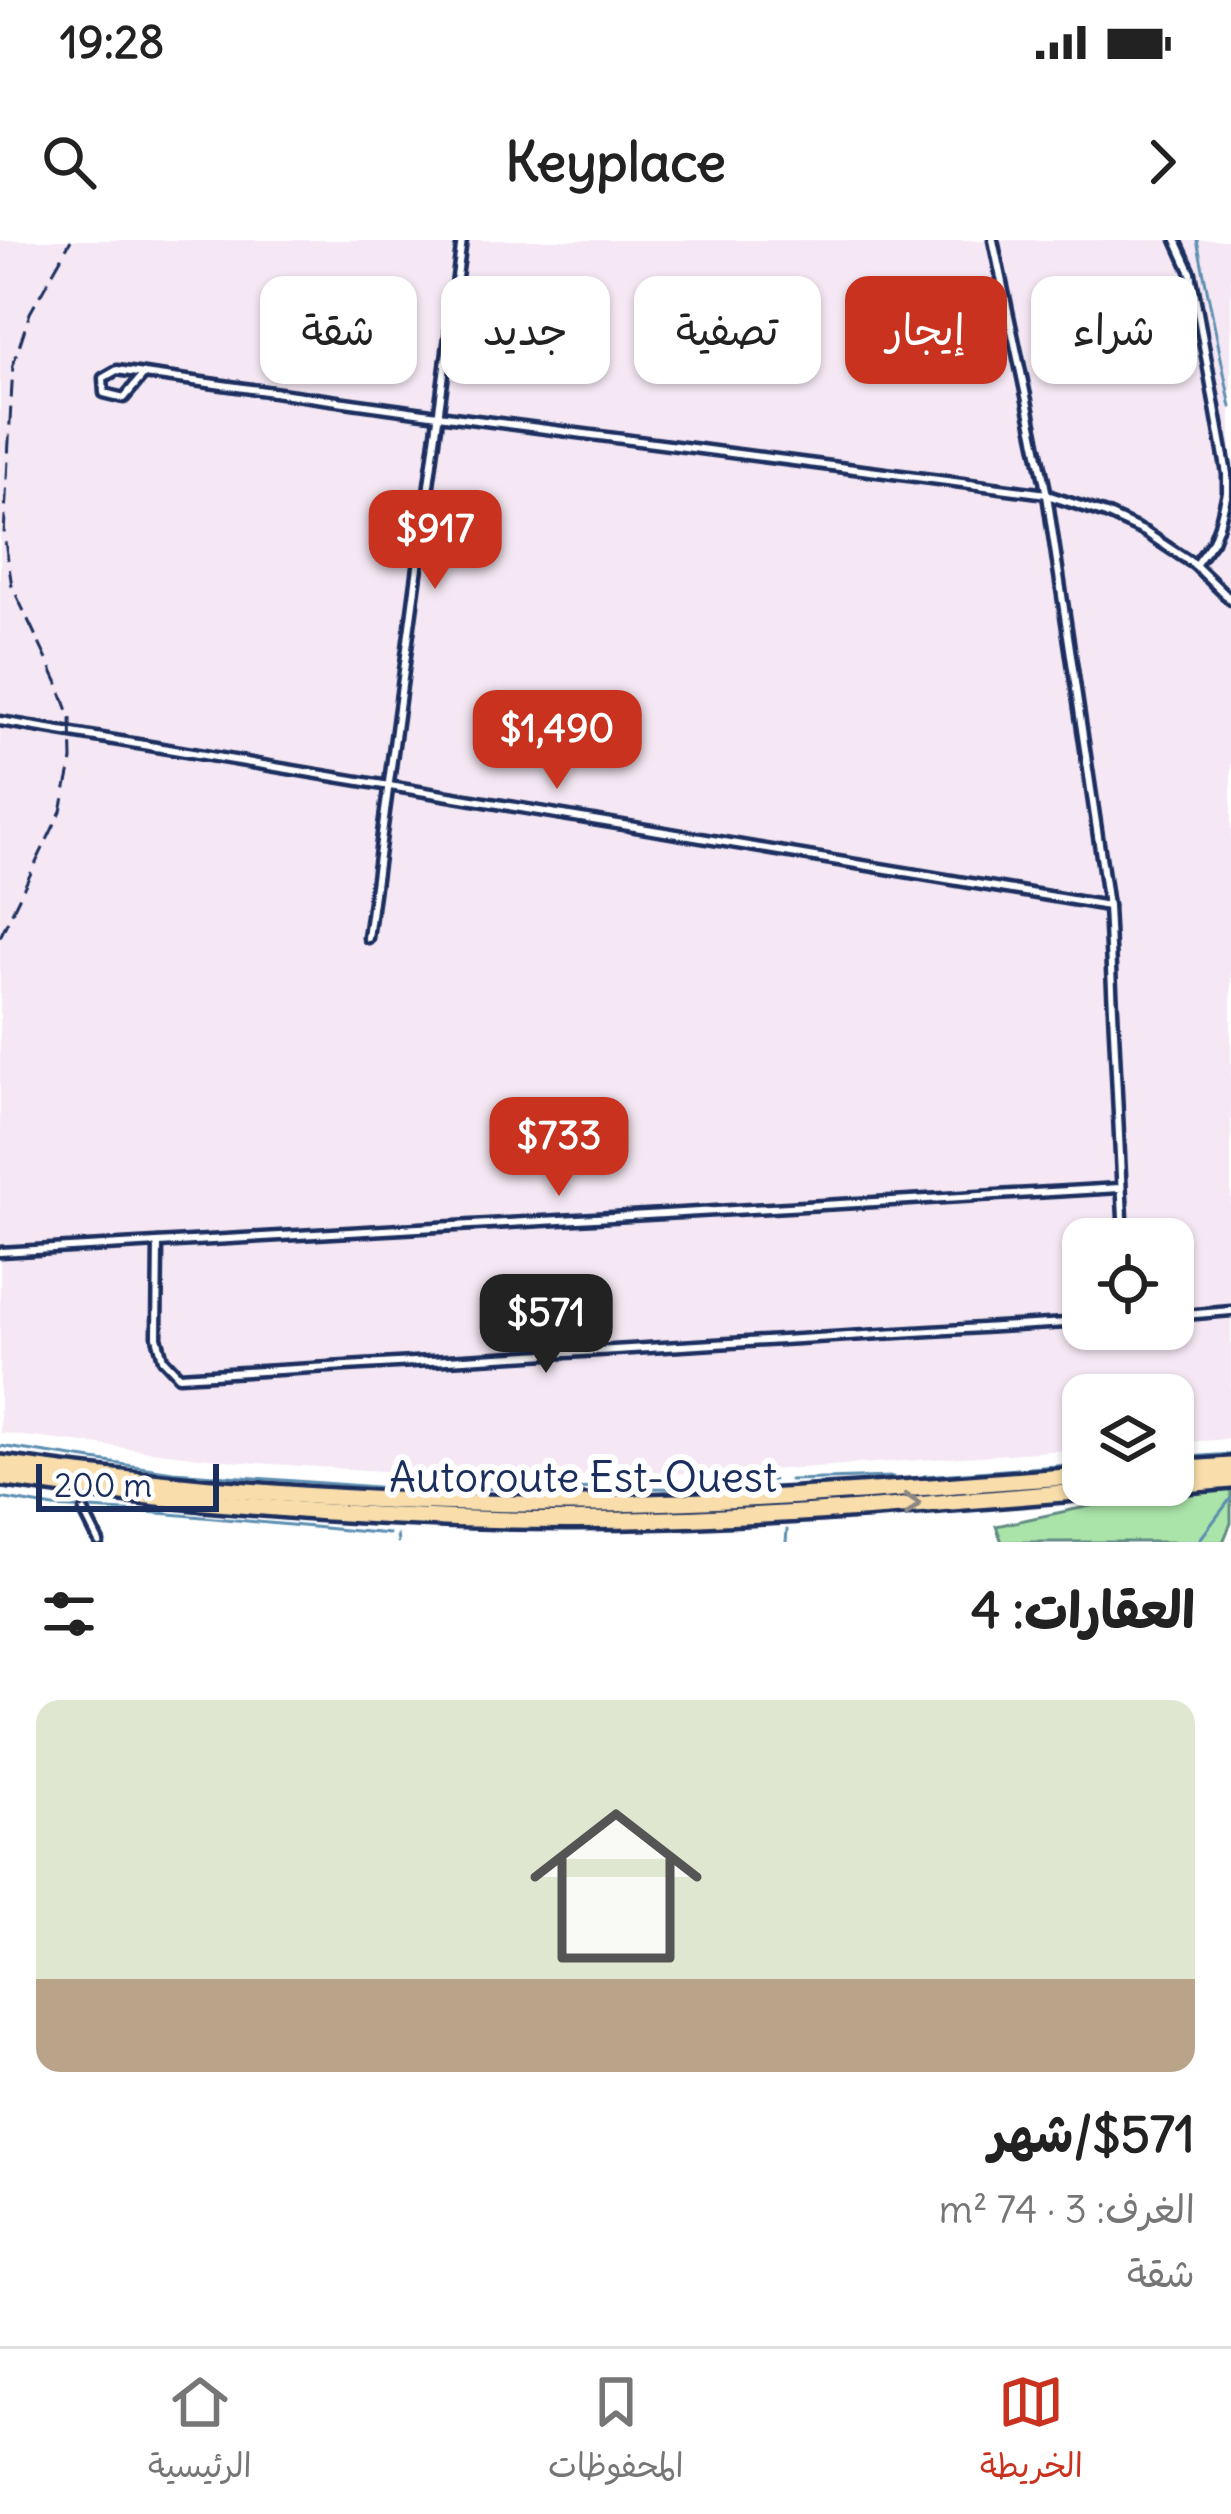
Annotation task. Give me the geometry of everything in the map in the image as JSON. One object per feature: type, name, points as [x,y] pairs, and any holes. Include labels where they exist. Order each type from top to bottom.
[{"type":"highway","name":"Autoroute Est-Ouest","points":[[0,1464],[232,1492],[574,1504],[679,1502],[1062,1477]]},
{"type":"highway","points":[[1194,1469],[1231,1466]]},
{"type":"highway","name":"Autoroute Est-Ouest","points":[[0,1477],[287,1510],[572,1521],[760,1515],[1062,1493]]},
{"type":"highway","name":"Autoroute Est-Ouest","points":[[1194,1483],[1231,1480]]},
{"type":"street","points":[[368,938],[462,240]]},
{"type":"street","points":[[993,240],[1047,494],[1108,906],[1122,1218]]},
{"type":"street","points":[[1176,240],[1191,273],[1226,474],[1219,525],[1195,565]]},
{"type":"street","points":[[144,374],[124,398],[104,393],[103,378],[117,370],[1047,494],[1145,532],[1195,565],[1231,600]]},
{"type":"street","points":[[0,721],[1108,906]]},
{"type":"street","points":[[0,1252],[1120,1187]]},
{"type":"street","points":[[158,1243],[158,1337],[163,1359],[179,1376],[1062,1323]]},
{"type":"street","points":[[1194,1314],[1231,1311]]},
{"type":"street","points":[[84,1512],[99,1542]]},
{"type":"shaded area","points":[[0,240],[1231,240],[1231,1439],[1194,1442],[1194,1374],[1062,1374],[1062,1450],[755,1471],[597,1476],[426,1474],[242,1462],[0,1433]]},
{"type":"green space","points":[[1231,1489],[1231,1523],[1223,1542],[1002,1542],[996,1526],[1090,1506],[1194,1506],[1194,1493]]},
{"type":"waterway","points":[[1197,240],[1231,407]]},
{"type":"waterway","points":[[0,1446],[173,1472],[390,1488]]},
{"type":"waterway","points":[[1194,1457],[1231,1454]]},
{"type":"waterway","points":[[924,1476],[1062,1466]]},
{"type":"waterway","points":[[790,1480],[893,1477]]},
{"type":"waterway","points":[[410,1489],[678,1488],[773,1480]]},
{"type":"waterway","points":[[0,1488],[157,1506],[164,1511]]},
{"type":"waterway","points":[[0,1498],[54,1507],[389,1534]]},
{"type":"waterway","points":[[1198,1542],[1231,1498]]},
{"type":"waterway","points":[[786,1542],[787,1530]]},
{"type":"waterway","points":[[397,1535],[398,1542]]},
{"type":"railway","points":[[0,937],[61,811],[72,760],[71,719],[12,586],[4,535],[13,365],[30,313],[71,240]]}]
